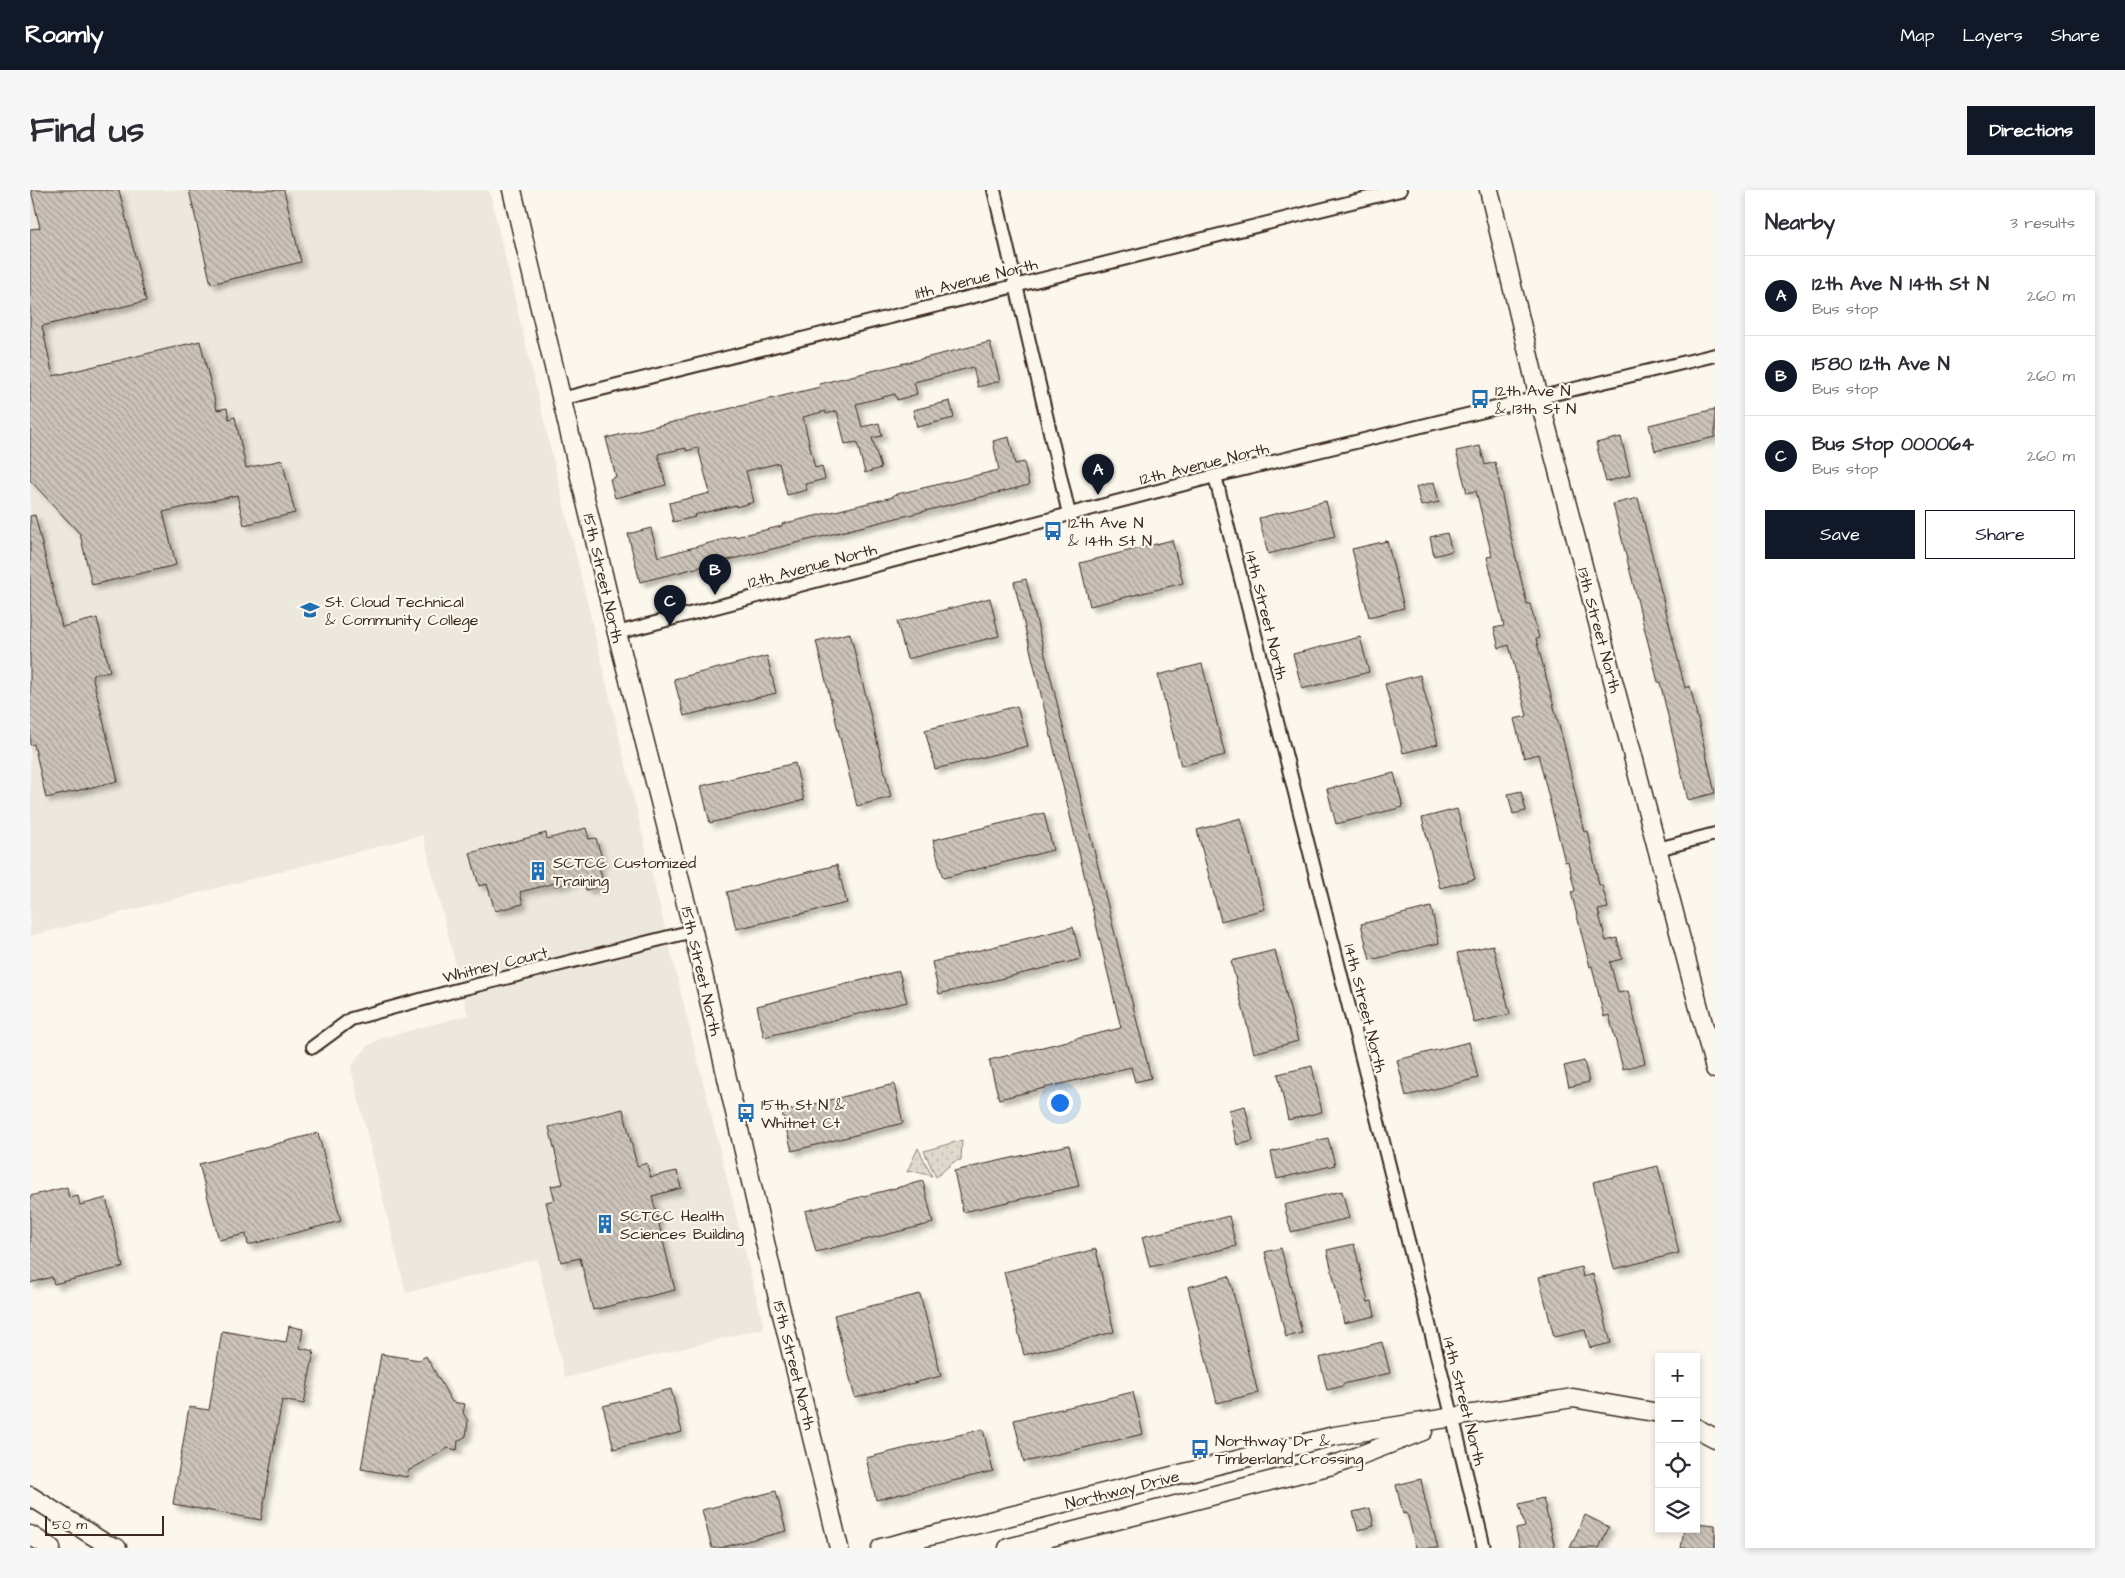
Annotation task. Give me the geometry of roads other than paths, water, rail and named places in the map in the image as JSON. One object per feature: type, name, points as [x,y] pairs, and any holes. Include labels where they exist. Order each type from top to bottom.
[{"type":"street","name":"15th Street North","points":[[512,190],[617,633],[693,931],[779,1302],[839,1548]]},
{"type":"street","points":[[994,190],[1069,514]]},
{"type":"street","name":"11th Avenue North","points":[[561,399],[1015,284],[1400,190]]},
{"type":"street","name":"13th Street North","points":[[1489,190],[1539,398],[1715,1069]]},
{"type":"street","name":"12th Avenue North","points":[[617,633],[1215,476],[1715,355]]},
{"type":"street","name":"14th Street North","points":[[1215,476],[1484,1548]]},
{"type":"street","points":[[1658,849],[1715,834]]},
{"type":"street","name":"Whitney Court","points":[[313,1047],[351,1019],[453,991],[693,931]]},
{"type":"street","name":"Northway Drive","points":[[881,1548],[1334,1436],[1453,1419],[1573,1398],[1655,1412]]},
{"type":"street","name":"Northway Drive","points":[[1008,1548],[1340,1463],[1453,1419]]},
{"type":"street","points":[[1700,1430],[1715,1438]]},
{"type":"street","points":[[30,1496],[106,1544],[118,1548]]},
{"type":"street","points":[[30,1535],[50,1548]]},
{"type":"place","name":"12th Ave N & 13th St N","points":[[1480,399]]},
{"type":"place","name":"12th Ave N 14th St N","points":[[1098,495]]},
{"type":"place","name":"12th Ave N & 14th St N","points":[[1053,531]]},
{"type":"place","name":"1580 12th Ave N","points":[[715,595]]},
{"type":"place","name":"St. Cloud Technical & Community College","points":[[310,610]]},
{"type":"place","name":"Bus Stop 000064","points":[[670,626]]},
{"type":"place","name":"SCTCC Customized Training","points":[[538,871]]},
{"type":"place","name":"15th St N & Whitnet Ct","points":[[746,1113]]},
{"type":"place","name":"SCTCC Health Sciences Building","points":[[605,1224]]},
{"type":"place","name":"Northway Dr & Timberland Crossing","points":[[1200,1449]]}]
